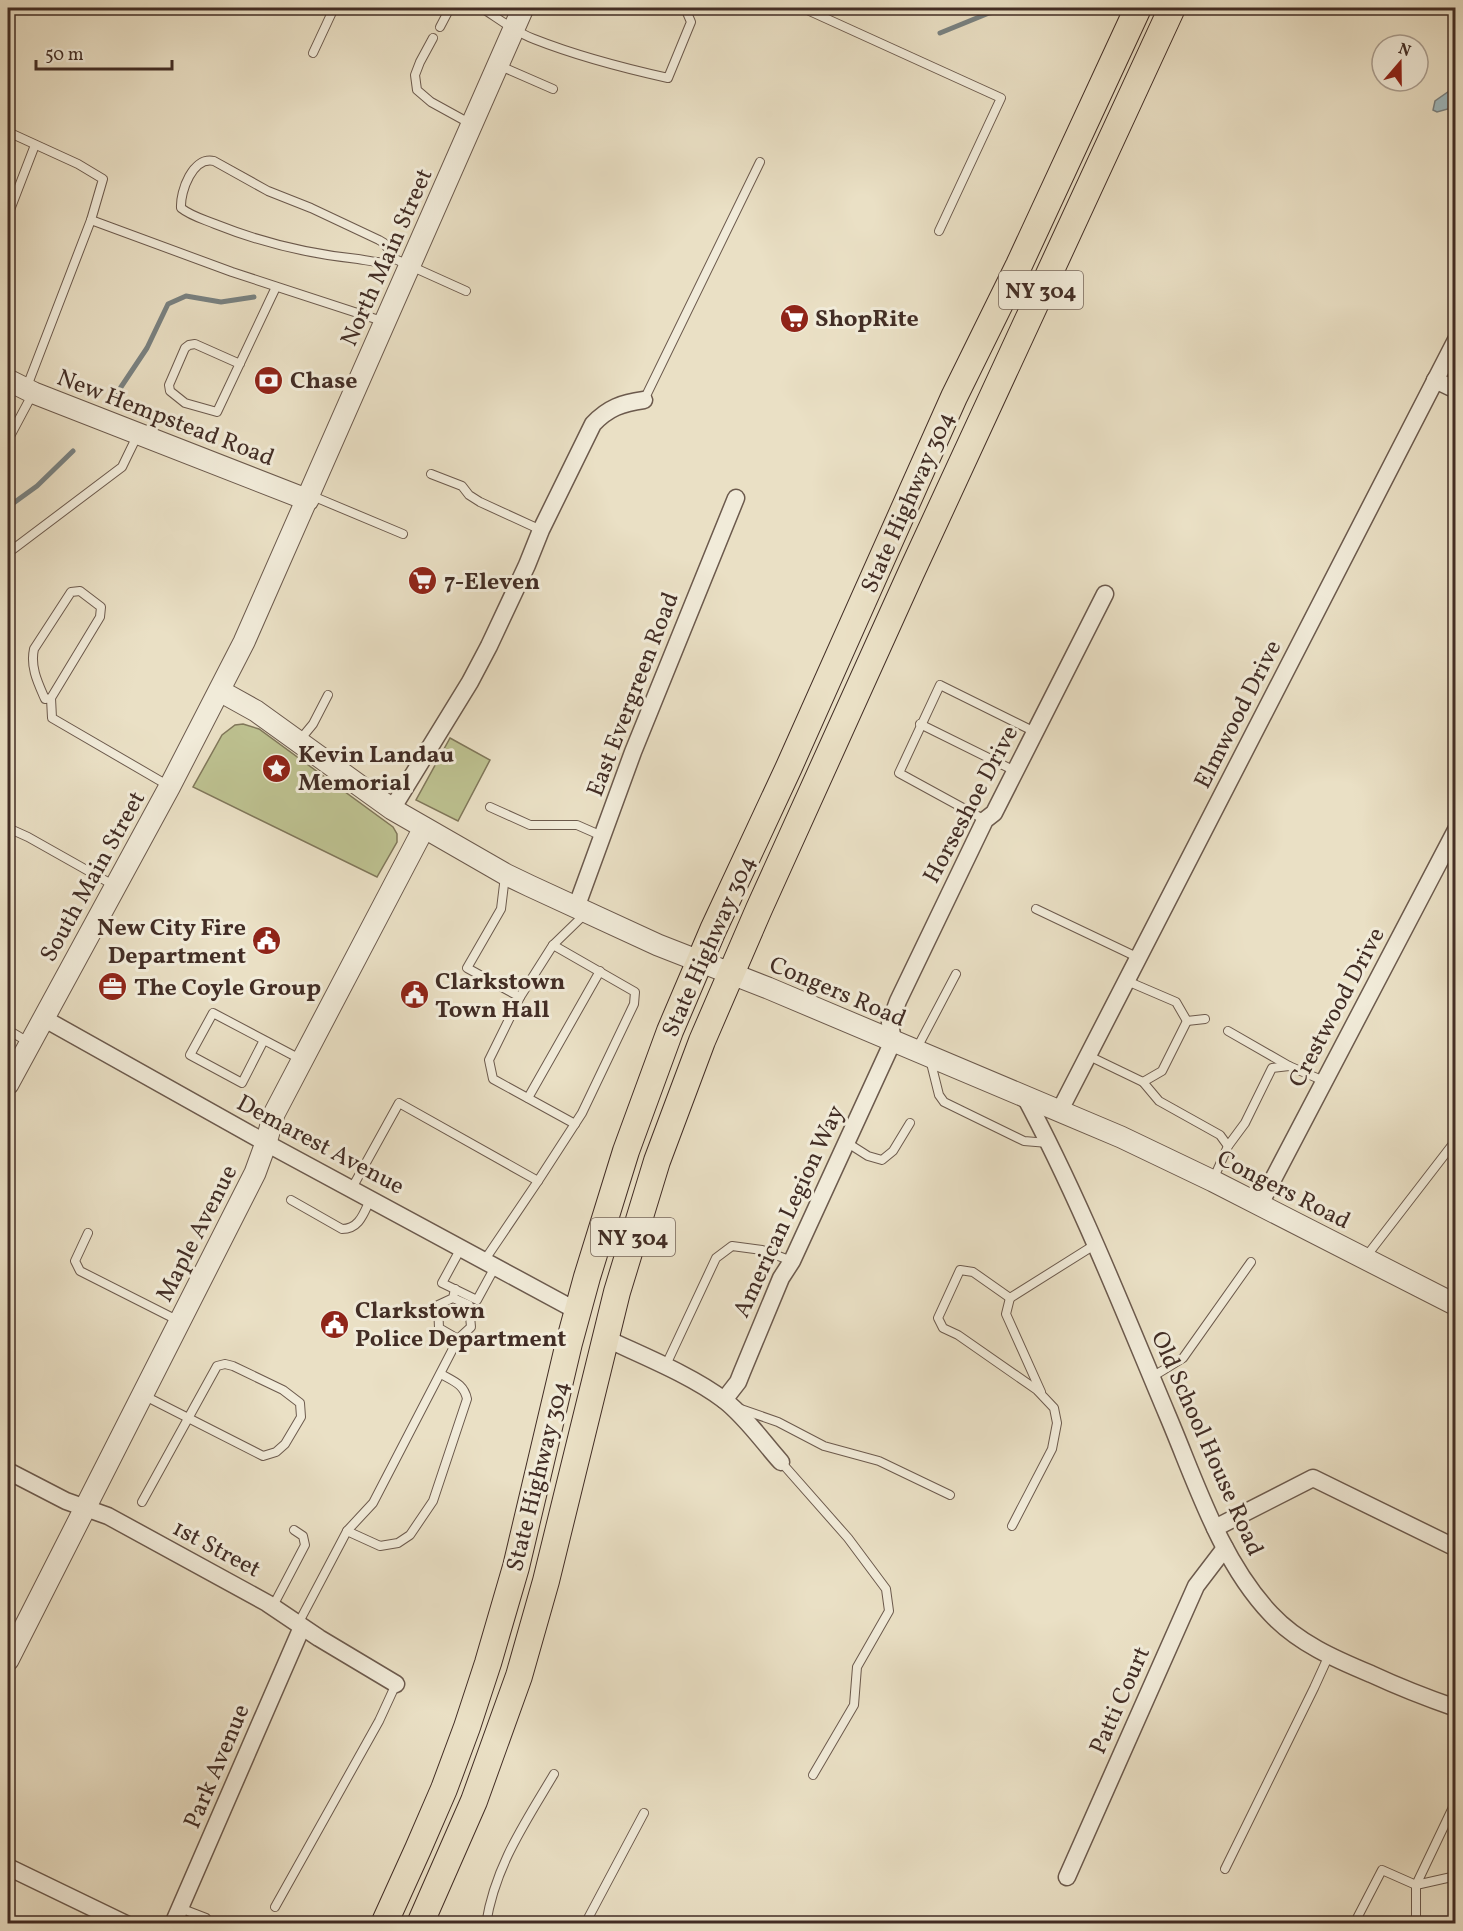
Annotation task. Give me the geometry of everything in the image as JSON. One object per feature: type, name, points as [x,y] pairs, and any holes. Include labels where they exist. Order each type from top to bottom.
[{"type":"main road","name":"State Highway 304","points":[[384,1923],[444,1789],[488,1663],[516,1567],[577,1311],[615,1182],[670,1031],[954,397],[1023,256],[1138,8]]},
{"type":"main road","name":"State Highway 304","points":[[420,1923],[482,1780],[528,1647],[552,1560],[626,1259],[664,1140],[702,1041],[911,573],[1172,8]]},
{"type":"street","name":"North Main Street","points":[[220,691],[262,604],[385,322],[402,263],[472,124],[523,8]]},
{"type":"street","name":"Elmwood Drive","points":[[1060,1110],[1455,340]]},
{"type":"street","points":[[1435,380],[1455,390]]},
{"type":"street","name":"New Hempstead Road","points":[[22,387],[139,434],[309,497]]},
{"type":"street","points":[[392,809],[489,646],[541,530],[593,424],[615,406],[644,400]]},
{"type":"street","name":"East Evergreen Road","points":[[581,910],[602,836],[633,752],[736,498]]},
{"type":"street","name":"Horseshoe Drive","points":[[893,1041],[890,1023],[898,1001],[985,820],[994,813],[1105,594]]},
{"type":"street","name":"Congers Road","points":[[220,691],[256,711],[392,809],[506,874],[658,945],[1121,1137],[1213,1181],[1455,1305]]},
{"type":"street","name":"South Main Street","points":[[8,1084],[220,691]]},
{"type":"street","name":"Maple Avenue","points":[[8,1660],[255,1173],[274,1114],[424,828]]},
{"type":"street","name":"Crestwood Drive","points":[[1259,1206],[1455,830]]},
{"type":"street","name":"Demarest Avenue","points":[[43,1018],[266,1143],[577,1311]]},
{"type":"street","name":"American Legion Way","points":[[728,1403],[781,1278],[792,1261],[893,1041]]},
{"type":"street","name":"Old School House Road","points":[[1024,1095],[1096,1244],[1215,1528],[1244,1582],[1271,1615],[1295,1636],[1329,1655],[1423,1697],[1455,1708]]},
{"type":"street","points":[[605,1338],[693,1381],[728,1403],[781,1462]]},
{"type":"street","name":"1st Street","points":[[8,1471],[66,1501],[108,1516],[273,1606],[396,1684]]},
{"type":"street","points":[[1215,1528],[1312,1478],[1455,1548]]},
{"type":"street","name":"Patti Court","points":[[1067,1877],[1196,1586],[1225,1548]]},
{"type":"street","name":"Park Avenue","points":[[177,1916],[300,1625]]},
{"type":"street","points":[[8,1867],[126,1923]]},
{"type":"lane","points":[[313,53],[334,8]]},
{"type":"lane","points":[[440,27],[450,8]]},
{"type":"lane","points":[[482,8],[513,29],[533,39],[614,66],[668,78],[691,22],[685,8]]},
{"type":"lane","points":[[803,8],[1001,98],[939,231]]},
{"type":"lane","points":[[433,38],[415,75],[417,90],[430,102],[472,124]]},
{"type":"lane","points":[[498,65],[553,89]]},
{"type":"lane","points":[[8,132],[78,164],[103,179],[91,219],[22,387],[8,440]]},
{"type":"lane","points":[[8,215],[35,145]]},
{"type":"lane","points":[[402,263],[379,240],[311,208],[268,191],[208,159],[203,161],[189,177],[180,200],[181,208],[188,213],[229,230],[284,247],[341,257],[402,263],[466,291]]},
{"type":"lane","points":[[644,400],[760,162]]},
{"type":"lane","points":[[91,219],[276,287],[385,322]]},
{"type":"lane","points":[[240,364],[195,344],[189,345],[185,348],[169,385],[170,391],[185,403],[217,412],[240,364],[276,287]]},
{"type":"lane","points":[[8,553],[122,467],[139,434]]},
{"type":"lane","points":[[431,474],[462,486],[469,495],[480,502],[541,530]]},
{"type":"lane","points":[[309,497],[403,534]]},
{"type":"lane","points":[[51,698],[45,699],[31,660],[34,649],[71,592],[80,591],[101,606],[100,617],[51,698],[52,718],[170,786]]},
{"type":"lane","points":[[985,820],[898,773],[940,685],[1035,732]]},
{"type":"lane","points":[[299,741],[313,724],[328,694]]},
{"type":"lane","points":[[920,724],[1015,771]]},
{"type":"lane","points":[[490,807],[530,825],[577,825],[602,836]]},
{"type":"lane","points":[[8,828],[115,886]]},
{"type":"lane","points":[[506,874],[501,909],[467,968],[520,997]]},
{"type":"lane","points":[[1036,909],[1139,958]]},
{"type":"lane","points":[[575,1124],[493,1079],[489,1060],[520,997],[554,945],[581,910]]},
{"type":"lane","points":[[458,1339],[439,1328],[438,1305],[454,1294],[477,1300],[489,1264],[575,1124],[634,1004],[635,992],[554,945]]},
{"type":"lane","points":[[528,1098],[600,971]]},
{"type":"lane","points":[[956,974],[922,1053],[939,1095],[944,1102],[1024,1141],[1048,1143]]},
{"type":"lane","points":[[1127,981],[1176,1002],[1187,1021]]},
{"type":"lane","points":[[264,1040],[242,1083],[190,1055],[213,1012],[302,1060]]},
{"type":"lane","points":[[1187,1021],[1205,1019]]},
{"type":"lane","points":[[1143,1082],[1162,1071],[1187,1021]]},
{"type":"lane","points":[[8,1030],[30,1043]]},
{"type":"lane","points":[[1228,1031],[1289,1066],[1324,1081]]},
{"type":"lane","points":[[1089,1056],[1143,1082],[1159,1101],[1220,1135],[1228,1146]]},
{"type":"lane","points":[[1213,1181],[1228,1146],[1245,1123],[1272,1068],[1289,1066]]},
{"type":"lane","points":[[352,1188],[399,1103],[538,1181]]},
{"type":"lane","points":[[846,1142],[868,1156],[882,1160],[893,1151],[910,1123]]},
{"type":"lane","points":[[1364,1259],[1455,1140]]},
{"type":"lane","points":[[291,1200],[342,1229],[350,1229],[358,1224],[371,1198]]},
{"type":"lane","points":[[88,1233],[75,1261],[80,1271],[180,1322]]},
{"type":"lane","points":[[1042,1395],[1006,1314],[1010,1298],[1096,1244]]},
{"type":"lane","points":[[665,1367],[716,1258],[732,1246],[762,1250],[792,1261]]},
{"type":"lane","points":[[300,1625],[347,1531],[373,1503],[458,1339],[471,1327],[469,1305],[442,1283],[460,1248]]},
{"type":"lane","points":[[1152,1377],[1183,1358],[1251,1262]]},
{"type":"lane","points":[[1010,1298],[973,1272],[960,1270],[938,1318],[943,1328],[958,1335],[1042,1395],[1054,1407],[1057,1423],[1052,1449],[1012,1526]]},
{"type":"lane","points":[[142,1502],[190,1419],[217,1366],[225,1364],[233,1366],[284,1390],[300,1403],[301,1417],[285,1444],[276,1452],[263,1456],[190,1419],[143,1394]]},
{"type":"lane","points":[[347,1531],[381,1546],[398,1544],[410,1535],[433,1501],[467,1399],[460,1384],[441,1374]]},
{"type":"lane","points":[[728,1403],[778,1422],[824,1446],[879,1461],[950,1495]]},
{"type":"lane","points":[[781,1462],[848,1538],[886,1589],[889,1611],[857,1667],[854,1705],[813,1775]]},
{"type":"lane","points":[[273,1606],[305,1545],[303,1536],[294,1530]]},
{"type":"lane","points":[[1225,1869],[1329,1655]]},
{"type":"lane","points":[[275,1907],[379,1720],[396,1684]]},
{"type":"lane","points":[[486,1923],[490,1900],[510,1847],[554,1774]]},
{"type":"lane","points":[[1416,1923],[1416,1885],[1455,1801]]},
{"type":"lane","points":[[585,1923],[644,1813]]},
{"type":"lane","points":[[1354,1923],[1382,1870],[1416,1885],[1455,1876]]},
{"type":"lane","points":[[177,1916],[206,1918],[211,1923]]},
{"type":"green space","points":[[243,724],[259,729],[393,827],[397,834],[397,842],[377,877],[193,787],[222,735],[235,725]]},
{"type":"green space","points":[[450,738],[490,760],[458,821],[416,800]]},
{"type":"water","points":[[1452,89],[1455,90],[1455,107],[1437,112],[1433,110],[1435,101]]},
{"type":"waterway","points":[[940,33],[989,13],[1020,8]]},
{"type":"waterway","points":[[115,396],[147,348],[168,304],[186,296],[221,302],[254,297]]},
{"type":"waterway","points":[[8,507],[37,486],[73,451]]},
{"type":"place","name":"ShopRite","points":[[794,318]]},
{"type":"place","name":"Chase","points":[[269,380]]},
{"type":"place","name":"7-Eleven","points":[[423,581]]},
{"type":"place","name":"Kevin Landau Memorial","points":[[277,768]]},
{"type":"place","name":"New City Fire Department","points":[[267,941]]},
{"type":"place","name":"The Coyle Group","points":[[113,987]]},
{"type":"place","name":"Clarkstown Town Hall","points":[[414,995]]},
{"type":"place","name":"Clarkstown Police Department","points":[[334,1324]]}]
